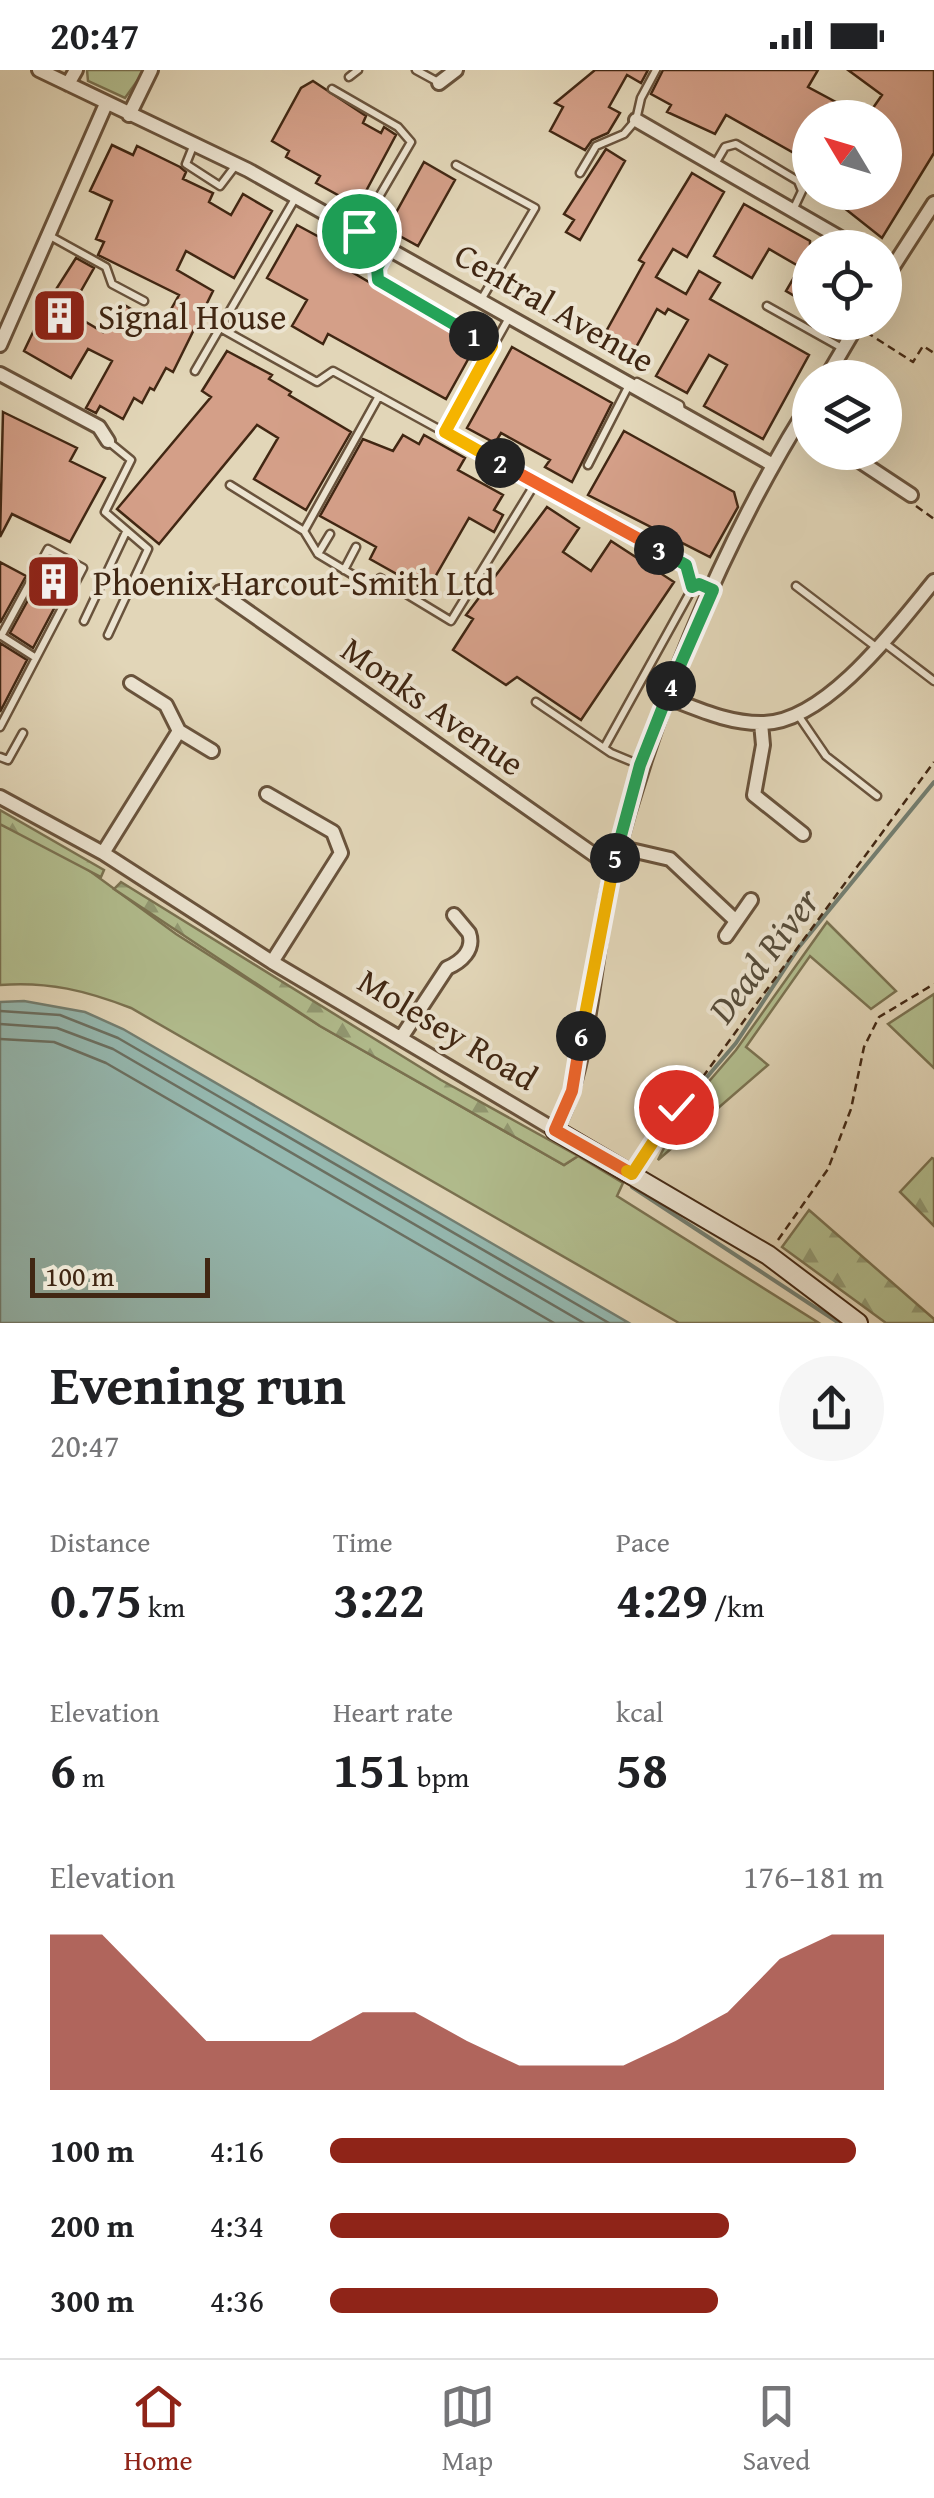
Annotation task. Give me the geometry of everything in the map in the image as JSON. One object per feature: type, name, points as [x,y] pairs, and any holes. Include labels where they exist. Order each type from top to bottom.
[{"type":"street","name":"Central Avenue","points":[[39,70],[296,196],[773,465]]},
{"type":"street","points":[[68,84],[76,70]]},
{"type":"street","points":[[129,114],[151,70]]},
{"type":"street","points":[[438,83],[456,70]]},
{"type":"street","points":[[0,345],[106,104]]},
{"type":"street","points":[[636,120],[792,209]]},
{"type":"street","points":[[902,249],[934,204]]},
{"type":"street","points":[[793,210],[827,230]]},
{"type":"street","points":[[837,360],[848,340]]},
{"type":"street","points":[[0,374],[99,427],[108,441]]},
{"type":"street","points":[[555,1130],[572,1091],[612,868],[640,765],[713,590],[773,465],[792,441]]},
{"type":"street","points":[[873,470],[911,495]]},
{"type":"street","points":[[666,697],[731,721],[761,723],[797,714],[850,675],[934,580]]},
{"type":"street","name":"Monks Avenue","points":[[220,592],[612,868]]},
{"type":"street","points":[[131,683],[166,705],[179,732],[212,751]]},
{"type":"street","points":[[761,723],[762,758],[754,795],[803,834]]},
{"type":"street","points":[[104,853],[179,732]]},
{"type":"street","points":[[268,794],[332,832],[342,853],[272,962]]},
{"type":"street","name":"Molesey Road","points":[[0,796],[104,853],[272,962],[768,1254],[858,1323]]},
{"type":"street","points":[[618,848],[670,860],[736,922]]},
{"type":"street","points":[[726,936],[751,900]]},
{"type":"street","points":[[400,1038],[447,968],[468,950],[470,934],[454,915]]},
{"type":"lane","points":[[349,77],[358,70]]},
{"type":"lane","points":[[416,70],[438,83]]},
{"type":"lane","points":[[580,173],[596,146],[624,134],[636,120],[641,98],[656,70]]},
{"type":"lane","points":[[332,89],[398,127],[411,142],[359,231]]},
{"type":"lane","points":[[194,144],[186,164],[220,186],[236,164]]},
{"type":"lane","points":[[714,165],[725,147],[736,144],[792,177]]},
{"type":"lane","points":[[456,165],[535,208],[481,300]]},
{"type":"lane","points":[[195,371],[296,196]]},
{"type":"lane","points":[[49,235],[106,268],[112,284],[144,301]]},
{"type":"lane","points":[[388,247],[377,268],[378,280],[492,346]]},
{"type":"lane","points":[[768,306],[843,349]]},
{"type":"lane","points":[[445,432],[510,316]]},
{"type":"lane","points":[[222,329],[317,382],[334,371],[686,565],[692,587]]},
{"type":"lane","points":[[588,466],[624,380]]},
{"type":"lane","points":[[304,531],[379,396]]},
{"type":"lane","points":[[108,441],[131,460],[105,512],[148,549],[108,635]]},
{"type":"lane","points":[[380,578],[451,621],[536,482]]},
{"type":"lane","points":[[230,486],[304,531],[318,554],[353,575]]},
{"type":"lane","points":[[84,621],[126,532]]},
{"type":"lane","points":[[318,554],[330,534]]},
{"type":"lane","points":[[344,570],[356,547]]},
{"type":"lane","points":[[0,727],[84,568],[48,549],[0,636],[36,658]]},
{"type":"lane","points":[[604,748],[692,587],[699,584],[713,590]]},
{"type":"lane","points":[[796,586],[934,681]]},
{"type":"lane","points":[[536,702],[604,748],[640,765]]},
{"type":"lane","points":[[797,714],[826,756],[877,796]]},
{"type":"lane","points":[[0,757],[8,760],[24,733]]},
{"type":"path","points":[[881,340],[913,362],[923,346],[934,353]]},
{"type":"path","points":[[911,495],[908,499],[934,520]]},
{"type":"path","points":[[632,1174],[934,762]]},
{"type":"path","points":[[877,796],[897,811]]},
{"type":"path","points":[[778,1240],[828,1169],[850,1110],[864,1046],[879,1017],[934,984]]},
{"type":"green space","points":[[87,70],[145,70],[125,98],[88,81]]},
{"type":"green space","points":[[0,810],[104,870],[101,877],[0,824]]},
{"type":"green space","points":[[0,824],[72,858],[176,934],[320,1026],[564,1165],[578,1156],[623,1183],[617,1196],[819,1323],[679,1323],[131,1008],[67,989],[0,985]]},
{"type":"green space","points":[[121,882],[441,1080],[578,1156],[564,1165],[320,1026],[114,889]]},
{"type":"green space","points":[[827,922],[896,991],[871,1009],[810,956],[746,1047],[768,1065],[658,1160],[681,1114],[736,1050]]},
{"type":"green space","points":[[934,994],[934,1068],[888,1024]]},
{"type":"green space","points":[[934,1159],[934,1226],[900,1192]]},
{"type":"green space","points":[[809,1210],[934,1323],[886,1323],[782,1247]]},
{"type":"water","points":[[24,1001],[85,1012],[123,1029],[629,1323],[0,1323],[0,1002]]},
{"type":"building","points":[[595,70],[648,70],[641,83],[627,75],[609,107],[620,113],[608,133],[592,140],[585,150],[550,131],[563,107],[555,103]]},
{"type":"building","points":[[663,70],[818,70],[808,87],[832,100],[792,100],[792,152],[726,115],[715,134],[667,112],[671,105],[651,94]]},
{"type":"building","points":[[848,70],[934,70],[934,153],[902,205],[902,100],[879,100],[882,95]]},
{"type":"building","points":[[313,81],[366,116],[363,123],[381,133],[384,127],[396,135],[358,206],[316,183],[320,176],[286,157],[289,151],[272,141],[301,88]]},
{"type":"building","points":[[112,145],[133,155],[137,146],[180,167],[186,172],[183,179],[213,193],[209,202],[231,215],[243,194],[272,211],[234,278],[186,251],[177,270],[213,291],[173,372],[166,368],[142,403],[134,398],[123,419],[100,406],[96,413],[86,408],[112,361],[88,349],[71,378],[24,351],[46,305],[76,258],[94,268],[69,312],[103,332],[121,303],[161,327],[179,295],[98,255],[104,242],[96,239],[112,201],[90,191]]},
{"type":"building","points":[[606,149],[625,161],[580,240],[566,232],[574,220],[564,214]]},
{"type":"building","points":[[424,162],[455,180],[418,246],[387,229]]},
{"type":"building","points":[[692,173],[724,192],[687,257],[673,249],[656,277],[686,294],[699,271],[720,283],[710,299],[809,355],[806,360],[792,360],[792,386],[763,439],[704,406],[727,365],[709,355],[687,393],[656,376],[688,320],[668,309],[665,314],[657,309],[628,362],[598,346],[644,263],[639,260]]},
{"type":"building","points":[[744,204],[792,231],[792,262],[769,249],[752,278],[714,256]]},
{"type":"building","points":[[847,210],[899,210],[887,230],[872,230]]},
{"type":"building","points":[[297,225],[360,259],[352,272],[476,345],[446,399],[328,334],[323,344],[292,326],[307,300],[267,278]]},
{"type":"building","points":[[512,347],[612,403],[572,482],[545,467],[550,460],[501,433],[495,443],[467,428]]},
{"type":"building","points":[[227,351],[272,375],[269,379],[291,392],[289,395],[351,432],[306,510],[254,479],[278,438],[257,425],[159,544],[117,509],[211,397],[202,391]]},
{"type":"building","points":[[3,412],[77,448],[70,461],[105,478],[70,542],[12,514],[0,537]]},
{"type":"building","points":[[624,431],[734,492],[738,507],[710,557],[588,495]]},
{"type":"building","points":[[403,435],[419,444],[424,435],[465,458],[458,470],[503,495],[494,510],[503,515],[494,532],[469,518],[427,591],[370,559],[376,547],[320,516],[363,439],[393,451]]},
{"type":"building","points":[[547,507],[579,528],[563,552],[591,571],[611,541],[674,582],[581,720],[517,677],[506,685],[453,650],[473,619],[466,615]]},
{"type":"building","points":[[51,558],[74,571],[33,648],[10,633]]},
{"type":"building","points":[[0,562],[26,576],[0,623]]},
{"type":"building","points":[[0,643],[27,660],[0,712]]},
{"type":"waterway","name":"Dead River","points":[[644,1167],[678,1111],[736,1043],[799,947],[934,782]]},
{"type":"waterway","name":"Dead River","points":[[632,1187],[839,1323]]},
{"type":"place","name":"Signal House","points":[[59,316]]},
{"type":"place","name":"Phoenix Harcout-Smith Ltd","points":[[54,582]]},
{"type":"route","points":[[359,231],[388,247],[377,268],[378,280],[492,346],[445,432],[686,565],[692,587],[699,584],[713,590],[640,765],[612,868],[572,1091],[555,1130],[632,1174],[676,1107]]}]
